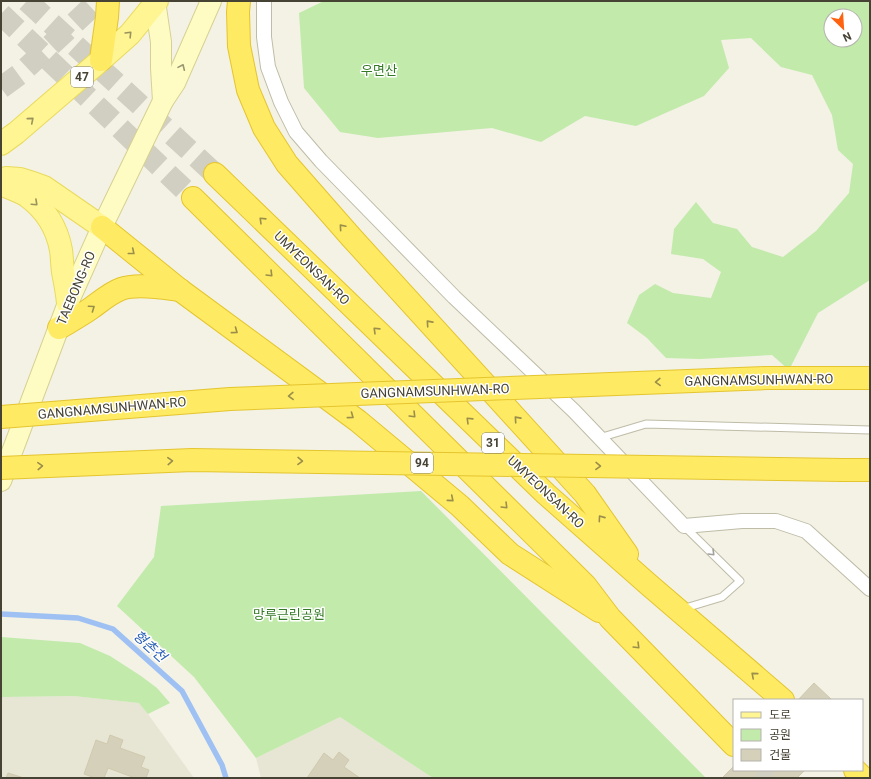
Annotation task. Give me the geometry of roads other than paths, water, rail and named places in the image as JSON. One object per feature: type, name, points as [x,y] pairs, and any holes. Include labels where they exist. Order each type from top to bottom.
[{"type":"highway","points":[[101,60],[108,1]]},
{"type":"highway","points":[[239,1],[239,46],[248,90],[264,128],[287,164],[356,243],[585,494],[648,584]]},
{"type":"highway","name":"UMYEONSAN-RO","points":[[215,174],[546,494],[782,699]]},
{"type":"highway","points":[[192,198],[585,585],[610,618],[733,744]]},
{"type":"highway","points":[[102,227],[180,290],[358,421],[460,506],[510,554],[610,618]]},
{"type":"highway","points":[[59,328],[82,315],[122,288],[137,286],[180,290]]},
{"type":"highway","name":"GANGNAMSUNHWAN-RO","points":[[1,417],[230,399],[767,378],[870,378]]},
{"type":"highway","name":"94","points":[[1,468],[192,460],[870,470]]},
{"type":"main road","name":"47","points":[[1,144],[16,133],[130,34],[156,2]]},
{"type":"main road","points":[[1,179],[20,179],[33,182],[44,187],[102,227]]},
{"type":"main road","points":[[1,184],[25,195],[36,203],[53,226],[61,250],[68,302]]},
{"type":"street","name":"TAEBONG-RO","points":[[1,481],[68,302],[102,227],[163,101],[175,83],[211,1]]},
{"type":"street","points":[[264,1],[264,37],[268,67],[281,102],[296,132],[321,161],[454,297],[574,411],[684,526],[742,521],[776,521],[806,531],[870,590]]},
{"type":"street","name":"TAEBONG-RO","points":[[156,2],[161,42],[163,101]]},
{"type":"lane","points":[[599,438],[646,424],[870,430]]},
{"type":"lane","points":[[679,610],[722,596],[740,581],[684,526]]},
{"type":"waterway","name":"형촌천","points":[[1,614],[78,618],[113,629],[182,691],[222,765],[226,778]]},
{"type":"tunnel","points":[[27,1],[215,174]]},
{"type":"tunnel","points":[[1,88],[20,74],[98,1]]},
{"type":"tunnel","points":[[1,14],[193,198]]},
{"type":"tunnel","points":[[761,771],[769,778]]},
{"type":"park label","name":"우면산","points":[[379,70]]},
{"type":"park label","name":"망루근린공원","points":[[289,614]]}]
